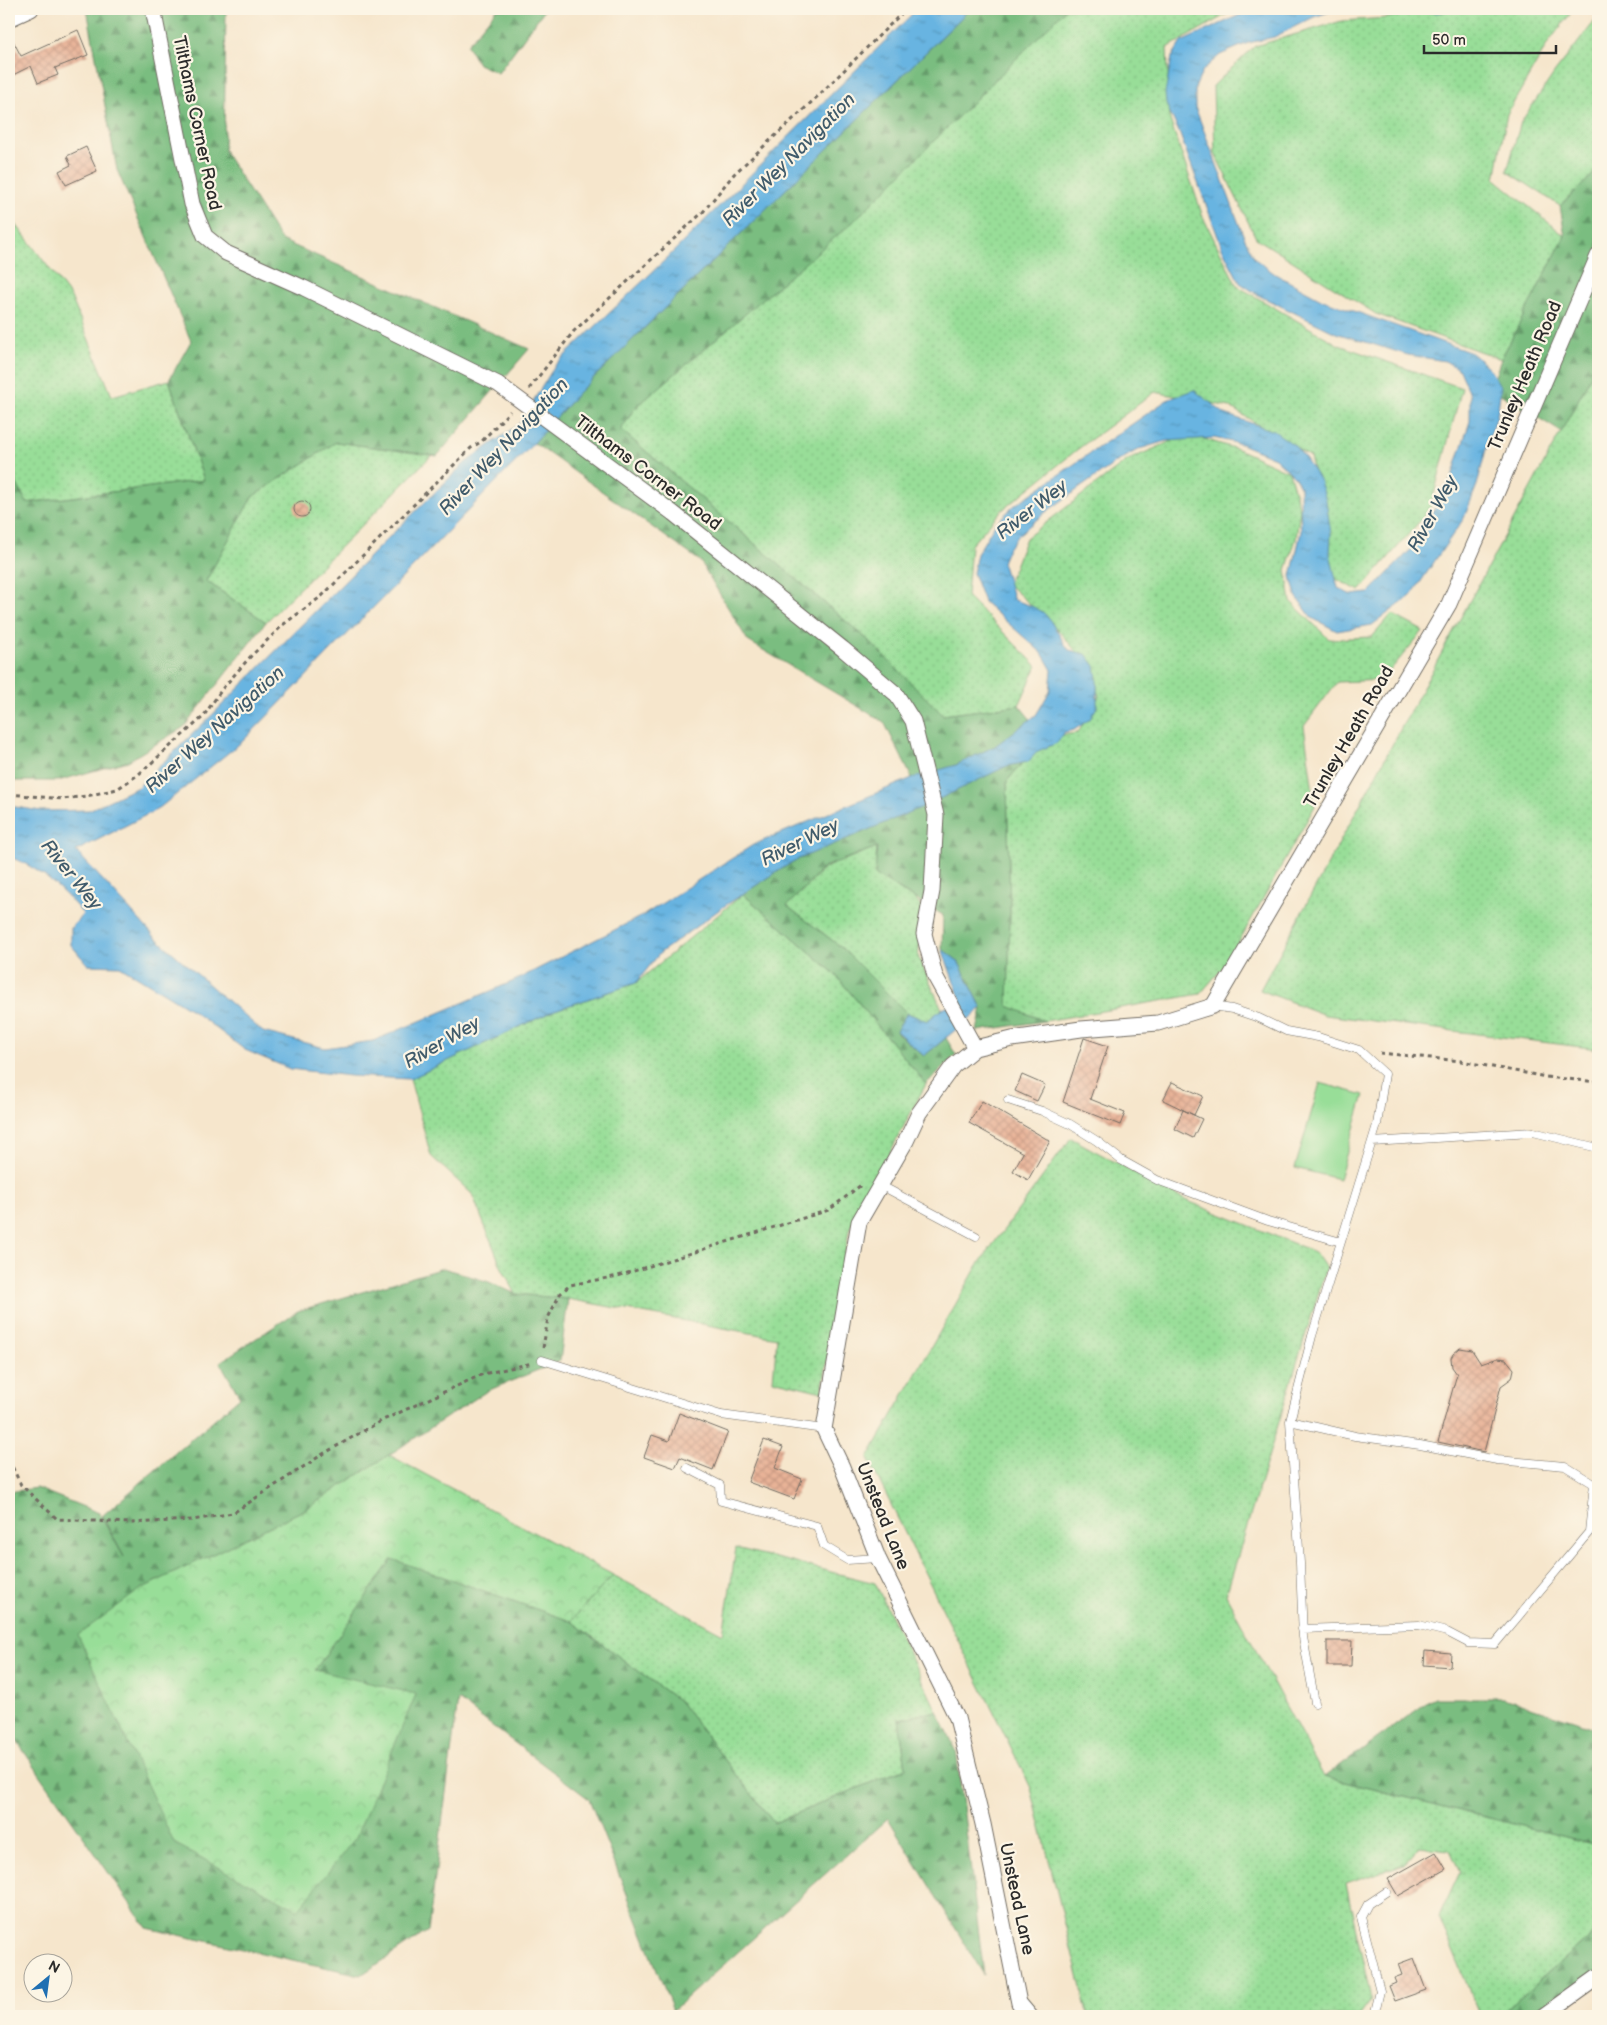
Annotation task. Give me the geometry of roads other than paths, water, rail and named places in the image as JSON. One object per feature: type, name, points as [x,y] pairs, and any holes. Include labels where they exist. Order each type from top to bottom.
[{"type":"street","points":[[9,19],[32,9]]},
{"type":"street","name":"Tilthams Corner Road","points":[[153,9],[192,204],[205,236],[226,253],[304,288],[498,384],[674,513],[896,694],[913,721],[925,762],[936,815],[932,891],[924,934],[935,976],[975,1048]]},
{"type":"street","name":"Trunley Heath Road","points":[[1213,1006],[1449,604],[1598,256]]},
{"type":"street","points":[[824,1428],[859,1222],[906,1141],[919,1113],[953,1066],[975,1048],[1012,1039],[1081,1029],[1158,1023],[1213,1006]]},
{"type":"street","name":"Unstead Lane","points":[[824,1428],[842,1467],[878,1558],[957,1718],[983,1824],[1019,2003],[1030,2016]]},
{"type":"street","points":[[1544,2016],[1598,1977]]},
{"type":"lane","points":[[1213,1006],[1232,1009],[1259,1018],[1286,1031],[1318,1037],[1359,1050],[1385,1074],[1377,1125],[1312,1336],[1290,1421],[1300,1563],[1302,1629],[1315,1703]]},
{"type":"lane","points":[[1008,1100],[1042,1111],[1070,1124],[1097,1141],[1121,1160],[1157,1180],[1268,1221],[1341,1242]]},
{"type":"lane","points":[[1372,1142],[1533,1132],[1598,1148]]},
{"type":"lane","points":[[880,1185],[976,1236]]},
{"type":"lane","points":[[542,1360],[721,1415],[824,1428]]},
{"type":"lane","points":[[1290,1421],[1356,1436],[1420,1445],[1497,1460],[1565,1466],[1596,1483],[1588,1532],[1495,1644],[1468,1643],[1447,1632],[1419,1625],[1302,1629]]},
{"type":"lane","points":[[687,1468],[720,1485],[721,1500],[817,1526],[824,1546],[847,1560],[878,1558]]},
{"type":"lane","points":[[1374,2016],[1380,1991],[1361,1917],[1368,1904],[1386,1892]]},
{"type":"water","points":[[917,9],[970,9],[578,393],[534,443],[243,741],[158,809],[76,851],[155,937],[263,1032],[325,1048],[373,1041],[514,981],[644,915],[753,845],[912,778],[956,765],[995,746],[1036,715],[1050,691],[1052,670],[1042,653],[984,602],[973,573],[977,554],[995,524],[1015,505],[1167,400],[1194,390],[1225,414],[1274,431],[1294,445],[1306,459],[1320,481],[1326,500],[1331,534],[1330,554],[1338,588],[1351,595],[1369,593],[1415,545],[1452,477],[1470,421],[1470,394],[1460,370],[1445,361],[1408,355],[1336,333],[1260,296],[1240,283],[1223,250],[1179,132],[1166,104],[1165,93],[1172,57],[1181,42],[1253,9],[1338,9],[1314,17],[1274,37],[1248,43],[1220,55],[1203,70],[1195,88],[1195,107],[1244,237],[1255,259],[1275,274],[1323,300],[1472,353],[1489,368],[1501,387],[1497,416],[1488,441],[1477,485],[1464,518],[1411,596],[1372,625],[1337,631],[1312,618],[1296,596],[1291,576],[1301,532],[1300,486],[1294,476],[1275,458],[1241,444],[1214,438],[1166,441],[1139,449],[1115,463],[1046,512],[1018,535],[1007,550],[1002,562],[1014,600],[1041,611],[1052,623],[1069,650],[1086,654],[1095,666],[1097,707],[1090,719],[1074,730],[1065,732],[1057,743],[1038,751],[1028,762],[1007,766],[925,806],[794,861],[723,907],[660,953],[636,983],[555,1010],[410,1079],[350,1076],[290,1069],[245,1050],[193,1011],[120,966],[88,965],[71,945],[71,928],[83,914],[50,880],[30,866],[9,857],[9,806],[41,811],[89,810],[138,787],[465,463],[519,424],[556,364],[667,258]]},
{"type":"water","points":[[1409,9],[1455,9],[1436,13]]},
{"type":"water","points":[[942,949],[958,961],[982,1008],[924,1056],[896,1031],[907,1013],[927,1021],[942,1009],[961,1001]]},
{"type":"water label","name":"River Wey Navigation","points":[[789,160]]},
{"type":"water label","name":"River Wey Navigation","points":[[504,447]]},
{"type":"water label","name":"River Wey","points":[[1032,510]]},
{"type":"water label","name":"River Wey","points":[[1433,514]]},
{"type":"water label","name":"River Wey Navigation","points":[[215,730]]},
{"type":"water label","name":"River Wey","points":[[800,843]]},
{"type":"water label","name":"River Wey","points":[[71,875]]},
{"type":"water label","name":"River Wey","points":[[442,1043]]}]
